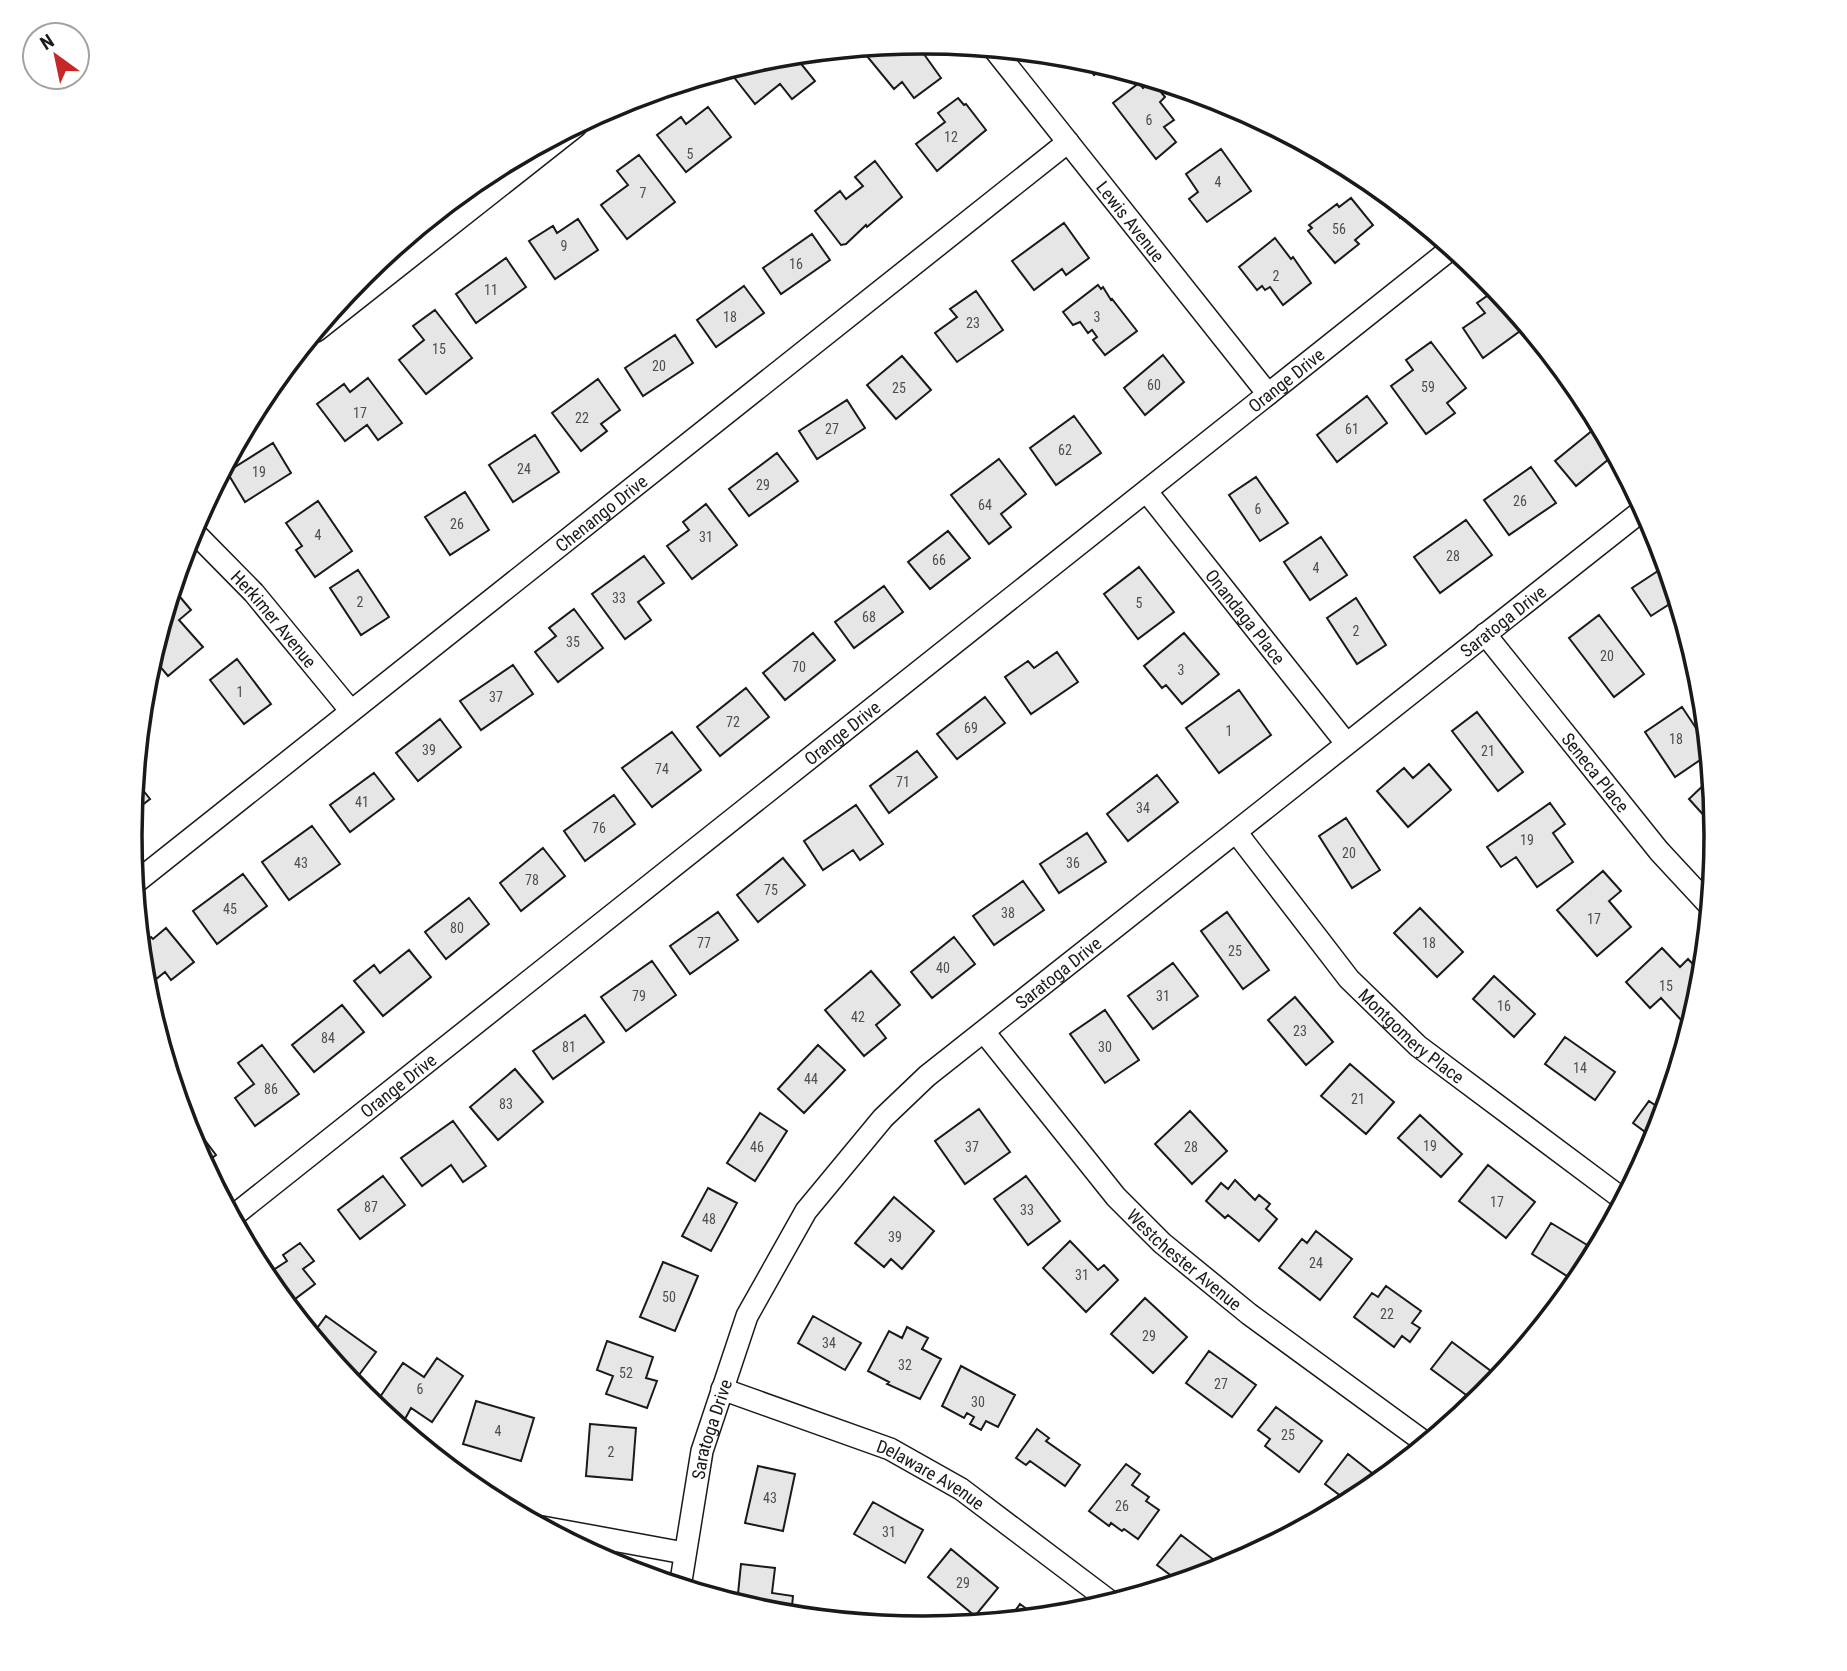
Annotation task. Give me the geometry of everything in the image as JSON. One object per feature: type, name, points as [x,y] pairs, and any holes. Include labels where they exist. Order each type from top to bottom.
[{"type":"street","name":"Lewis Avenue","points":[[1002,59],[1268,394]]},
{"type":"street","name":"Chenango Drive","points":[[144,876],[1068,142]]},
{"type":"street","points":[[354,301],[537,157]]},
{"type":"street","name":"Orange Drive","points":[[239,1211],[1445,254]]},
{"type":"street","name":"Onandaga Place","points":[[1147,492],[1346,743]]},
{"type":"street","name":"Saratoga Drive","points":[[681,1578],[702,1451],[747,1316],[806,1211],[883,1118],[926,1076],[1635,516]]},
{"type":"street","name":"Herkimer Avenue","points":[[201,540],[254,593],[351,711]]},
{"type":"street","name":"Seneca Place","points":[[1485,634],[1658,851],[1702,897]]},
{"type":"street","name":"Montgomery Place","points":[[1236,832],[1349,979],[1418,1046],[1617,1195]]},
{"type":"street","name":"Westchester Avenue","points":[[984,1032],[1116,1197],[1162,1243],[1250,1314],[1420,1439]]},
{"type":"street","name":"Delaware Avenue","points":[[722,1389],[890,1449],[961,1489],[1102,1596]]},
{"type":"street","points":[[571,1532],[684,1553]]},
{"type":"building","points":[[924,54],[941,78],[914,98],[902,82],[894,89],[867,56]]},
{"type":"building","points":[[801,64],[815,81],[792,99],[780,84],[755,104],[734,78]]},
{"type":"building","points":[[1137,84],[1161,92],[1165,97],[1160,102],[1174,120],[1164,127],[1176,142],[1156,159],[1113,103]]},
{"type":"building","points":[[958,98],[986,130],[937,171],[916,144],[945,122],[938,113]]},
{"type":"building","points":[[708,107],[731,137],[686,172],[657,135],[681,117],[686,124]]},
{"type":"building","points":[[1221,149],[1251,191],[1207,222],[1189,199],[1198,192],[1186,174]]},
{"type":"building","points":[[639,155],[675,202],[627,239],[601,205],[628,185],[617,171]]},
{"type":"building","points":[[875,161],[902,197],[846,244],[841,245],[815,211],[840,191],[846,199],[863,186],[855,177]]},
{"type":"building","points":[[1351,198],[1373,225],[1355,240],[1359,244],[1335,263],[1308,231],[1312,228],[1309,225],[1337,204],[1339,207]]},
{"type":"building","points":[[578,219],[598,250],[555,279],[529,241],[553,226],[557,233]]},
{"type":"building","points":[[1064,223],[1089,258],[1066,275],[1062,269],[1034,290],[1012,261]]},
{"type":"building","points":[[812,234],[830,260],[781,294],[763,268]]},
{"type":"building","points":[[1275,238],[1291,259],[1293,257],[1311,283],[1283,305],[1270,287],[1265,290],[1262,286],[1257,290],[1239,267]]},
{"type":"building","points":[[506,258],[526,287],[476,323],[456,294]]},
{"type":"building","points":[[1098,285],[1101,289],[1103,287],[1137,331],[1105,355],[1093,340],[1097,337],[1092,330],[1088,333],[1080,322],[1073,325],[1063,312]]},
{"type":"building","points":[[744,286],[764,313],[716,347],[697,320]]},
{"type":"building","points":[[976,291],[1003,330],[957,362],[935,333],[957,317],[950,309]]},
{"type":"building","points":[[1488,295],[1520,331],[1483,358],[1463,328],[1485,313],[1477,303]]},
{"type":"building","points":[[435,310],[472,358],[426,394],[399,360],[424,340],[413,326]]},
{"type":"building","points":[[675,335],[693,363],[643,396],[625,368]]},
{"type":"building","points":[[1431,342],[1466,388],[1447,403],[1455,413],[1426,434],[1391,386],[1413,370],[1406,360]]},
{"type":"building","points":[[1163,355],[1184,382],[1145,415],[1124,388]]},
{"type":"building","points":[[902,356],[931,390],[896,419],[867,385]]},
{"type":"building","points":[[368,378],[402,423],[378,440],[367,425],[345,441],[317,404],[344,384],[350,392]]},
{"type":"building","points":[[598,379],[620,410],[601,424],[607,431],[581,451],[552,413]]},
{"type":"building","points":[[1367,396],[1387,423],[1337,462],[1317,435]]},
{"type":"building","points":[[847,400],[865,428],[817,459],[799,431]]},
{"type":"building","points":[[1074,416],[1101,453],[1056,485],[1030,448]]},
{"type":"building","points":[[1591,431],[1608,460],[1576,486],[1555,461]]},
{"type":"building","points":[[535,435],[559,472],[513,502],[489,465]]},
{"type":"building","points":[[273,443],[291,473],[245,502],[230,477],[235,467]]},
{"type":"building","points":[[777,453],[798,481],[749,516],[729,489]]},
{"type":"building","points":[[999,459],[1026,494],[1001,514],[1011,527],[989,544],[951,495]]},
{"type":"building","points":[[1531,467],[1556,503],[1509,535],[1484,500]]},
{"type":"building","points":[[1256,477],[1288,523],[1260,541],[1229,495]]},
{"type":"building","points":[[465,492],[489,530],[450,555],[425,517]]},
{"type":"building","points":[[318,501],[352,551],[315,577],[296,550],[302,546],[286,523]]},
{"type":"building","points":[[706,504],[737,545],[692,579],[667,546],[689,530],[683,522]]},
{"type":"building","points":[[1466,520],[1492,555],[1440,593],[1414,557]]},
{"type":"building","points":[[948,531],[970,558],[930,589],[908,562]]},
{"type":"building","points":[[1321,537],[1347,575],[1310,600],[1284,562]]},
{"type":"building","points":[[644,556],[664,583],[638,602],[651,620],[625,639],[592,594]]},
{"type":"building","points":[[1139,567],[1174,612],[1138,639],[1104,594]]},
{"type":"building","points":[[358,570],[389,617],[361,635],[330,588]]},
{"type":"building","points":[[1658,571],[1669,604],[1651,616],[1632,588]]},
{"type":"building","points":[[884,586],[903,612],[854,648],[835,622]]},
{"type":"building","points":[[180,597],[191,610],[179,620],[203,647],[168,676],[161,667]]},
{"type":"building","points":[[1356,598],[1386,645],[1357,664],[1327,618]]},
{"type":"building","points":[[574,609],[603,648],[558,682],[535,652],[556,636],[549,628]]},
{"type":"building","points":[[1599,615],[1644,674],[1614,697],[1569,638]]},
{"type":"building","points":[[813,633],[835,660],[785,700],[763,673]]},
{"type":"building","points":[[1184,633],[1219,674],[1182,704],[1166,685],[1162,688],[1144,666]]},
{"type":"building","points":[[1057,652],[1078,682],[1031,714],[1005,677],[1028,661],[1034,668]]},
{"type":"building","points":[[237,659],[271,704],[244,724],[210,680]]},
{"type":"building","points":[[513,665],[533,694],[481,730],[460,701]]},
{"type":"building","points":[[746,688],[769,717],[720,756],[697,727]]},
{"type":"building","points":[[1239,690],[1271,735],[1219,773],[1186,728]]},
{"type":"building","points":[[985,697],[1005,723],[957,759],[937,734]]},
{"type":"building","points":[[1682,707],[1697,730],[1701,760],[1675,777],[1645,732]]},
{"type":"building","points":[[1477,712],[1523,772],[1498,791],[1452,731]]},
{"type":"building","points":[[440,719],[461,747],[418,781],[396,753]]},
{"type":"building","points":[[672,732],[701,770],[652,807],[622,768]]},
{"type":"building","points":[[917,751],[937,777],[889,813],[870,786]]},
{"type":"building","points":[[1429,764],[1451,790],[1408,827],[1377,791],[1404,768],[1413,778]]},
{"type":"building","points":[[374,773],[394,799],[350,832],[330,805]]},
{"type":"building","points":[[1157,775],[1178,802],[1128,841],[1107,814]]},
{"type":"building","points":[[1703,786],[1704,816],[1689,799]]},
{"type":"building","points":[[144,791],[150,799],[143,804]]},
{"type":"building","points":[[614,795],[635,824],[585,861],[564,831]]},
{"type":"building","points":[[1550,803],[1565,824],[1553,833],[1573,862],[1537,887],[1516,857],[1501,867],[1487,847]]},
{"type":"building","points":[[856,805],[883,844],[860,860],[853,850],[823,870],[804,841]]},
{"type":"building","points":[[1346,818],[1380,870],[1352,888],[1319,836]]},
{"type":"building","points":[[312,826],[340,864],[289,900],[262,862]]},
{"type":"building","points":[[1087,833],[1106,862],[1059,893],[1040,864]]},
{"type":"building","points":[[543,848],[565,876],[521,911],[500,883]]},
{"type":"building","points":[[783,858],[805,885],[758,922],[737,895]]},
{"type":"building","points":[[1603,871],[1621,891],[1609,901],[1631,927],[1597,956],[1557,910]]},
{"type":"building","points":[[243,874],[267,906],[217,944],[193,911]]},
{"type":"building","points":[[1023,881],[1044,910],[994,945],[973,916]]},
{"type":"building","points":[[469,898],[489,924],[446,959],[425,932]]},
{"type":"building","points":[[1420,908],[1463,952],[1437,977],[1394,933]]},
{"type":"building","points":[[718,912],[738,940],[690,974],[670,946]]},
{"type":"building","points":[[1227,912],[1269,970],[1243,989],[1201,931]]},
{"type":"building","points":[[166,928],[194,962],[171,980],[165,972],[156,979],[149,938],[153,939]]},
{"type":"building","points":[[954,937],[975,964],[932,998],[911,972]]},
{"type":"building","points":[[1662,948],[1680,967],[1688,959],[1694,965],[1682,1021],[1661,998],[1650,1008],[1626,982]]},
{"type":"building","points":[[409,950],[431,977],[383,1016],[354,981],[374,965],[380,973]]},
{"type":"building","points":[[652,961],[676,995],[626,1031],[601,997]]},
{"type":"building","points":[[1173,963],[1198,996],[1153,1029],[1128,996]]},
{"type":"building","points":[[871,971],[900,1005],[876,1025],[886,1038],[864,1056],[825,1010]]},
{"type":"building","points":[[1494,976],[1535,1014],[1514,1037],[1473,999]]},
{"type":"building","points":[[1295,997],[1333,1042],[1306,1065],[1268,1020]]},
{"type":"building","points":[[342,1005],[364,1032],[314,1072],[292,1045]]},
{"type":"building","points":[[1105,1010],[1139,1060],[1105,1083],[1070,1034]]},
{"type":"building","points":[[585,1015],[604,1042],[553,1079],[533,1051]]},
{"type":"building","points":[[1565,1037],[1615,1072],[1595,1100],[1545,1064]]},
{"type":"building","points":[[262,1045],[299,1094],[255,1126],[235,1098],[254,1084],[238,1063]]},
{"type":"building","points":[[818,1045],[845,1070],[804,1113],[778,1089]]},
{"type":"building","points":[[1350,1064],[1394,1102],[1366,1134],[1321,1096]]},
{"type":"building","points":[[515,1069],[543,1102],[498,1140],[470,1107]]},
{"type":"building","points":[[1649,1101],[1656,1106],[1646,1132],[1633,1123]]},
{"type":"building","points":[[979,1109],[1010,1152],[965,1184],[935,1141]]},
{"type":"building","points":[[1190,1111],[1227,1151],[1192,1184],[1155,1144]]},
{"type":"building","points":[[760,1113],[787,1131],[755,1181],[727,1163]]},
{"type":"building","points":[[1420,1115],[1462,1154],[1441,1177],[1398,1138]]},
{"type":"building","points":[[453,1121],[486,1166],[463,1182],[451,1165],[422,1186],[401,1158]]},
{"type":"building","points":[[205,1140],[216,1155],[213,1158]]},
{"type":"building","points":[[1488,1165],[1535,1202],[1506,1238],[1459,1201]]},
{"type":"building","points":[[383,1176],[405,1205],[360,1239],[338,1210]]},
{"type":"building","points":[[1026,1176],[1060,1221],[1028,1245],[994,1199]]},
{"type":"building","points":[[1235,1180],[1255,1200],[1259,1195],[1270,1204],[1266,1209],[1277,1219],[1259,1241],[1228,1215],[1225,1218],[1206,1201],[1221,1183],[1228,1189]]},
{"type":"building","points":[[708,1188],[737,1203],[711,1251],[682,1236]]},
{"type":"building","points":[[894,1197],[934,1231],[902,1269],[891,1259],[884,1267],[855,1243]]},
{"type":"building","points":[[1551,1223],[1588,1246],[1568,1277],[1532,1254]]},
{"type":"building","points":[[1316,1231],[1352,1259],[1320,1300],[1279,1268],[1302,1239],[1307,1243]]},
{"type":"building","points":[[1070,1241],[1098,1270],[1104,1265],[1118,1280],[1086,1312],[1043,1268]]},
{"type":"building","points":[[300,1243],[314,1261],[303,1269],[315,1284],[295,1299],[274,1270],[287,1261],[283,1255]]},
{"type":"building","points":[[663,1262],[698,1276],[675,1331],[640,1317]]},
{"type":"building","points":[[1386,1286],[1421,1311],[1412,1323],[1420,1328],[1410,1342],[1402,1336],[1394,1347],[1354,1317],[1372,1293],[1378,1297]]},
{"type":"building","points":[[1145,1298],[1187,1337],[1153,1373],[1111,1334]]},
{"type":"building","points":[[326,1316],[376,1352],[359,1375],[317,1328]]},
{"type":"building","points":[[813,1316],[861,1343],[845,1370],[798,1343]]},
{"type":"building","points":[[907,1327],[928,1338],[922,1349],[941,1359],[920,1399],[887,1384],[889,1382],[868,1371],[889,1331],[902,1338]]},
{"type":"building","points":[[607,1341],[653,1357],[646,1378],[657,1381],[647,1408],[606,1394],[613,1376],[597,1370]]},
{"type":"building","points":[[1452,1342],[1492,1371],[1468,1396],[1431,1369]]},
{"type":"building","points":[[1209,1351],[1256,1385],[1232,1417],[1186,1383]]},
{"type":"building","points":[[437,1358],[463,1376],[432,1422],[411,1408],[405,1419],[380,1397],[403,1363],[424,1377]]},
{"type":"building","points":[[961,1366],[1015,1395],[998,1427],[986,1421],[981,1430],[970,1424],[974,1417],[967,1413],[964,1418],[942,1406]]},
{"type":"building","points":[[476,1401],[534,1418],[521,1461],[463,1444]]},
{"type":"building","points":[[1276,1407],[1322,1441],[1299,1472],[1265,1446],[1270,1439],[1258,1430]]},
{"type":"building","points":[[590,1424],[636,1428],[632,1480],[586,1476]]},
{"type":"building","points":[[1037,1429],[1049,1438],[1046,1441],[1080,1465],[1065,1486],[1030,1461],[1026,1465],[1016,1458]]},
{"type":"building","points":[[1348,1454],[1373,1474],[1340,1496],[1325,1484]]},
{"type":"building","points":[[1126,1464],[1140,1474],[1132,1485],[1149,1497],[1146,1501],[1159,1510],[1138,1539],[1111,1523],[1109,1526],[1089,1511]]},
{"type":"building","points":[[758,1466],[795,1474],[783,1531],[745,1523]]},
{"type":"building","points":[[873,1502],[923,1530],[905,1563],[854,1534]]},
{"type":"building","points":[[1181,1535],[1214,1560],[1172,1576],[1157,1565]]},
{"type":"building","points":[[951,1549],[998,1588],[974,1615],[928,1577]]},
{"type":"building","points":[[741,1564],[775,1568],[772,1593],[793,1596],[792,1605],[771,1602],[738,1594]]},
{"type":"building","points":[[1020,1604],[1028,1610],[1025,1610],[1015,1611]]}]
